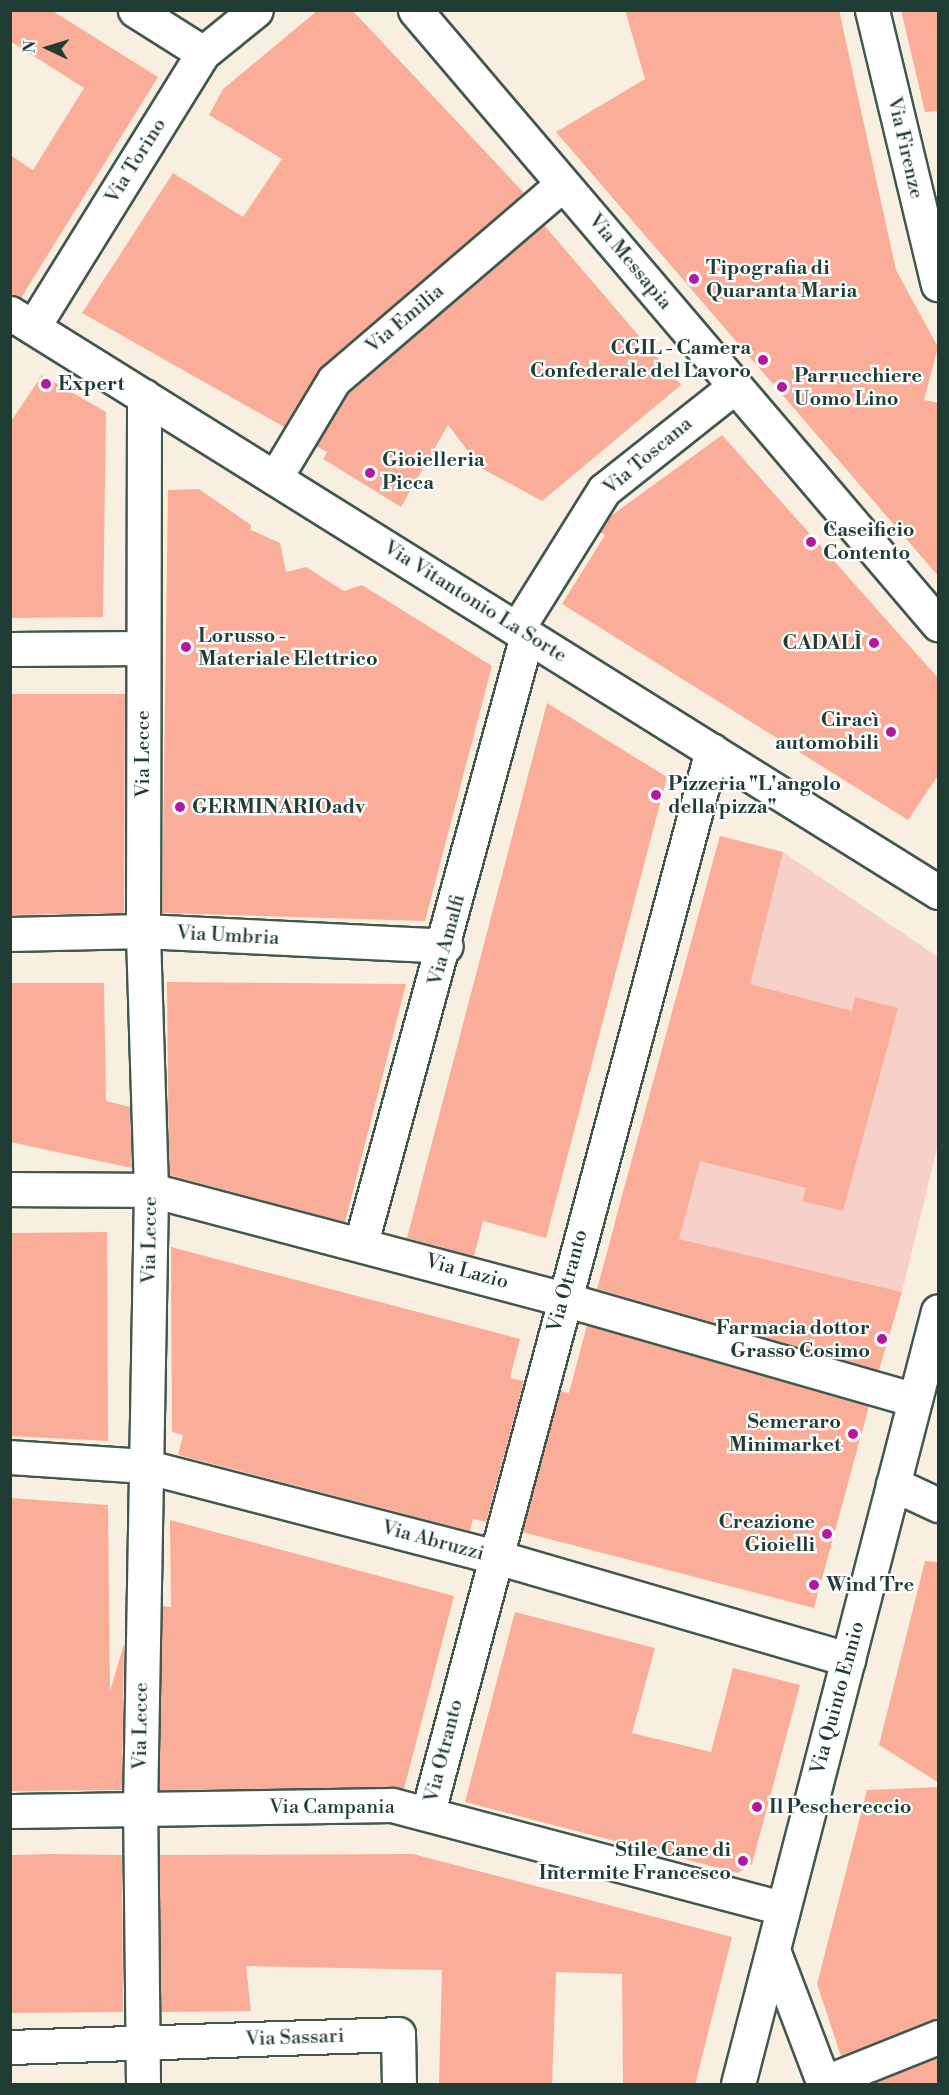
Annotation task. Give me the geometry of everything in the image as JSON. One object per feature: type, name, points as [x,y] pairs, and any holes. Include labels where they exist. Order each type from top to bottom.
[{"type":"street","points":[[135,10],[203,53]]},
{"type":"street","name":"Via Torino","points":[[22,320],[203,53],[256,10]]},
{"type":"street","name":"Via Messapia","points":[[415,10],[939,624]]},
{"type":"street","name":"Via Firenze","points":[[872,10],[939,284]]},
{"type":"street","name":"Via Emilia","points":[[275,478],[334,380],[563,184]]},
{"type":"street","name":"Via Vitantonio La Sorte","points":[[22,320],[939,892]]},
{"type":"street","name":"Via Toscana","points":[[522,632],[604,490],[735,386]]},
{"type":"street","name":"Via Lecce","points":[[142,2085],[140,1810],[144,1466],[151,1190],[143,931],[144,396]]},
{"type":"street","name":"Via Amalfi","points":[[361,1243],[446,946],[522,632]]},
{"type":"street","points":[[10,649],[143,648]]},
{"type":"street","name":"Via Otranto","points":[[428,1812],[494,1557],[712,750]]},
{"type":"street","name":"Via Umbria","points":[[10,934],[143,931],[446,946]]},
{"type":"street","name":"Via Lazio","points":[[10,1189],[151,1190],[361,1243],[915,1400]]},
{"type":"street","name":"Via Quinto Ennio","points":[[738,2085],[939,1311]]},
{"type":"street","name":"Via Abruzzi","points":[[10,1457],[144,1466],[494,1557],[848,1659]]},
{"type":"street","points":[[893,1484],[939,1505]]},
{"type":"street","name":"Via Campania","points":[[10,1811],[392,1805],[428,1812],[783,1908]]},
{"type":"street","points":[[773,1950],[824,2084],[939,2037]]},
{"type":"street","name":"Via Sassari","points":[[143,2044],[398,2034],[399,2085]]},
{"type":"street","points":[[10,2047],[143,2044]]},
{"type":"shaded area","points":[[720,836],[783,852],[938,957],[938,1144],[902,1292],[614,1224]]},
{"type":"building","points":[[10,10],[51,10],[158,77],[21,298],[10,294],[10,155],[33,170],[84,88],[10,41]]},
{"type":"building","points":[[318,10],[352,10],[524,193],[322,366],[284,427],[82,313],[173,173],[243,217],[282,159],[209,115],[223,89]]},
{"type":"building","points":[[625,10],[839,10],[896,270],[938,347],[924,400],[939,403],[939,577],[556,132],[645,79]]},
{"type":"building","points":[[901,10],[939,10],[939,111],[925,112]]},
{"type":"building","points":[[544,225],[681,385],[542,501],[481,468],[448,425],[401,507],[323,459],[327,452],[316,446],[348,392]]},
{"type":"building","points":[[42,375],[106,412],[103,617],[10,618],[10,423]]},
{"type":"building","points":[[722,435],[939,679],[939,774],[908,820],[562,604],[605,535],[600,532],[608,518]]},
{"type":"building","points":[[199,489],[251,525],[251,530],[280,543],[286,572],[306,567],[344,591],[362,585],[492,666],[425,921],[162,913],[168,490]]},
{"type":"building","points":[[10,694],[125,694],[124,913],[10,915]]},
{"type":"building","points":[[547,703],[667,777],[546,1238],[483,1221],[474,1256],[407,1238]]},
{"type":"building","points":[[720,836],[783,852],[750,984],[852,1011],[855,997],[898,1008],[843,1211],[802,1201],[806,1188],[700,1161],[679,1239],[902,1292],[879,1370],[597,1289]]},
{"type":"building","points":[[167,982],[406,984],[345,1222],[169,1175]]},
{"type":"building","points":[[10,983],[104,983],[106,1101],[130,1107],[132,1168],[10,1142]]},
{"type":"building","points":[[107,1232],[108,1441],[10,1436],[10,1233]]},
{"type":"building","points":[[171,1247],[520,1339],[510,1378],[524,1381],[486,1522],[473,1519],[470,1531],[178,1455],[183,1435],[172,1432]]},
{"type":"building","points":[[587,1325],[869,1406],[814,1608],[522,1532],[560,1391],[569,1393]]},
{"type":"building","points":[[10,1498],[108,1505],[110,1691],[124,1644],[122,1790],[10,1791]]},
{"type":"building","points":[[170,1520],[454,1596],[404,1789],[159,1790],[162,1606],[171,1607]]},
{"type":"building","points":[[925,1561],[939,1562],[939,1783],[879,1745]]},
{"type":"building","points":[[515,1612],[655,1648],[632,1733],[711,1752],[733,1668],[800,1685],[752,1864],[738,1873],[465,1802]]},
{"type":"building","points":[[939,1787],[939,2019],[841,2056],[817,1984],[867,1790]]},
{"type":"building","points":[[413,1854],[732,1937],[695,2085],[623,2085],[622,1974],[556,1972],[552,2085],[439,2085],[442,1970],[246,1966],[251,2011],[161,2012],[159,1855]]},
{"type":"building","points":[[10,1855],[122,1855],[123,2012],[10,2013]]},
{"type":"building","points":[[939,2057],[939,2085],[870,2085]]},
{"type":"place","name":"Tipografia di Quaranta Maria","points":[[694,279]]},
{"type":"place","name":"CGIL - Camera Confederale del Lavoro","points":[[763,360]]},
{"type":"place","name":"Expert","points":[[46,384]]},
{"type":"place","name":"Parrucchiere Uomo Lino","points":[[782,387]]},
{"type":"place","name":"Gioielleria Picca","points":[[370,473]]},
{"type":"place","name":"Caseificio Contento","points":[[811,542]]},
{"type":"place","name":"CADALÌ","points":[[874,643]]},
{"type":"place","name":"Lorusso - Materiale Elettrico","points":[[186,647]]},
{"type":"place","name":"Ciracì automobili","points":[[891,732]]},
{"type":"place","name":"Pizzeria \"L'angolo della pizza\"","points":[[656,795]]},
{"type":"place","name":"GERMINARIOadv","points":[[180,807]]},
{"type":"place","name":"Farmacia dottor Grasso Cosimo","points":[[882,1339]]},
{"type":"place","name":"Semeraro Minimarket","points":[[853,1434]]},
{"type":"place","name":"Creazione Gioielli","points":[[827,1534]]},
{"type":"place","name":"Wind Tre","points":[[814,1585]]},
{"type":"place","name":"Il Peschereccio","points":[[757,1807]]},
{"type":"place","name":"Stile Cane di Intermite Francesco","points":[[743,1861]]}]
